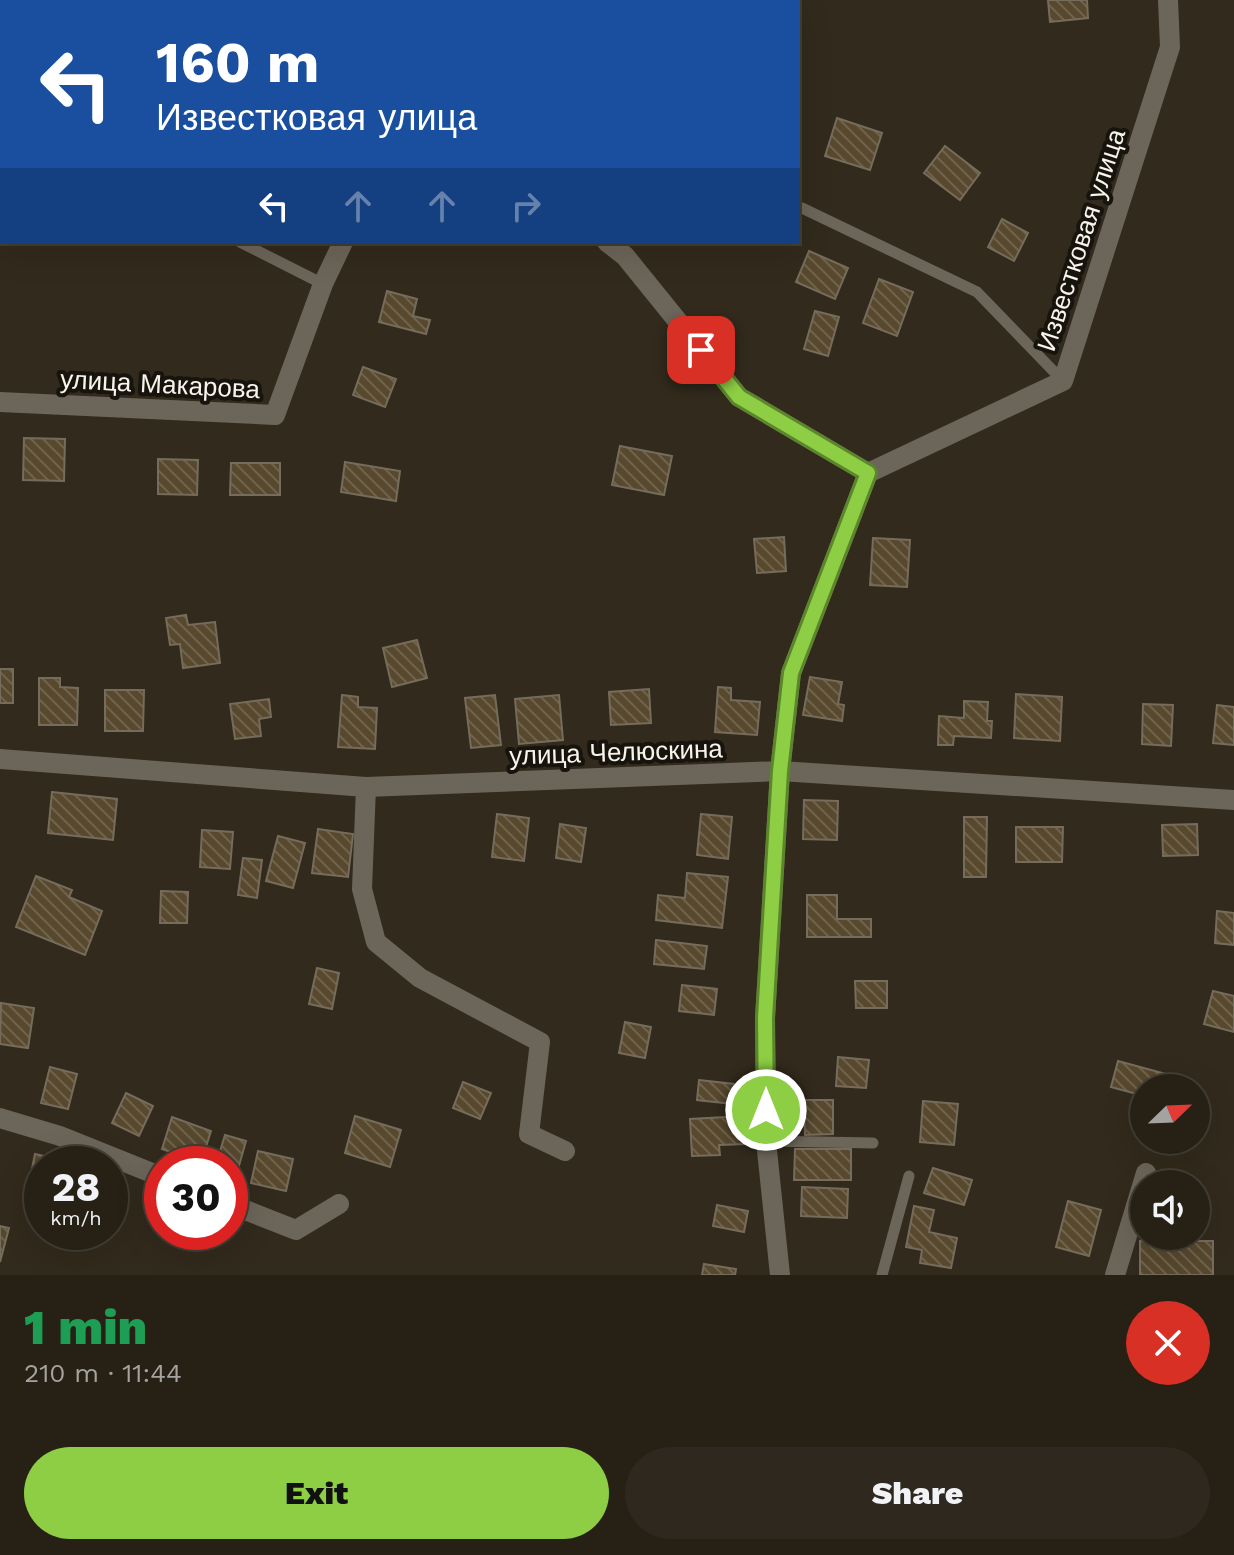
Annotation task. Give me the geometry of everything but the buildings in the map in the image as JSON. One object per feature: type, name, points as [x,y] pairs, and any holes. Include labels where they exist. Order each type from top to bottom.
[{"type":"street","name":"Известковая улица","points":[[868,473],[1063,381],[1170,47],[1168,0]]},
{"type":"street","name":"улица Макарова","points":[[0,402],[275,415],[323,284],[342,244]]},
{"type":"street","points":[[610,244],[625,256],[739,397],[868,473],[791,673],[780,771],[765,1018],[766,1141],[780,1275]]},
{"type":"street","name":"улица Челюскина","points":[[0,759],[366,787],[780,771],[1234,800]]},
{"type":"street","points":[[366,787],[362,889],[376,942],[420,978],[540,1042],[529,1134],[565,1151]]},
{"type":"street","points":[[0,1118],[60,1136],[144,1170]]},
{"type":"street","points":[[248,1211],[296,1230],[339,1204]]},
{"type":"street","points":[[1115,1275],[1130,1226]]},
{"type":"lane","points":[[802,208],[977,292],[1063,381]]},
{"type":"lane","points":[[244,244],[323,284]]},
{"type":"lane","points":[[766,1141],[873,1143]]},
{"type":"lane","points":[[882,1275],[909,1176]]},
{"type":"route","points":[[701,350],[739,397],[868,473],[791,673],[780,771],[765,1018],[766,1110]]}]
